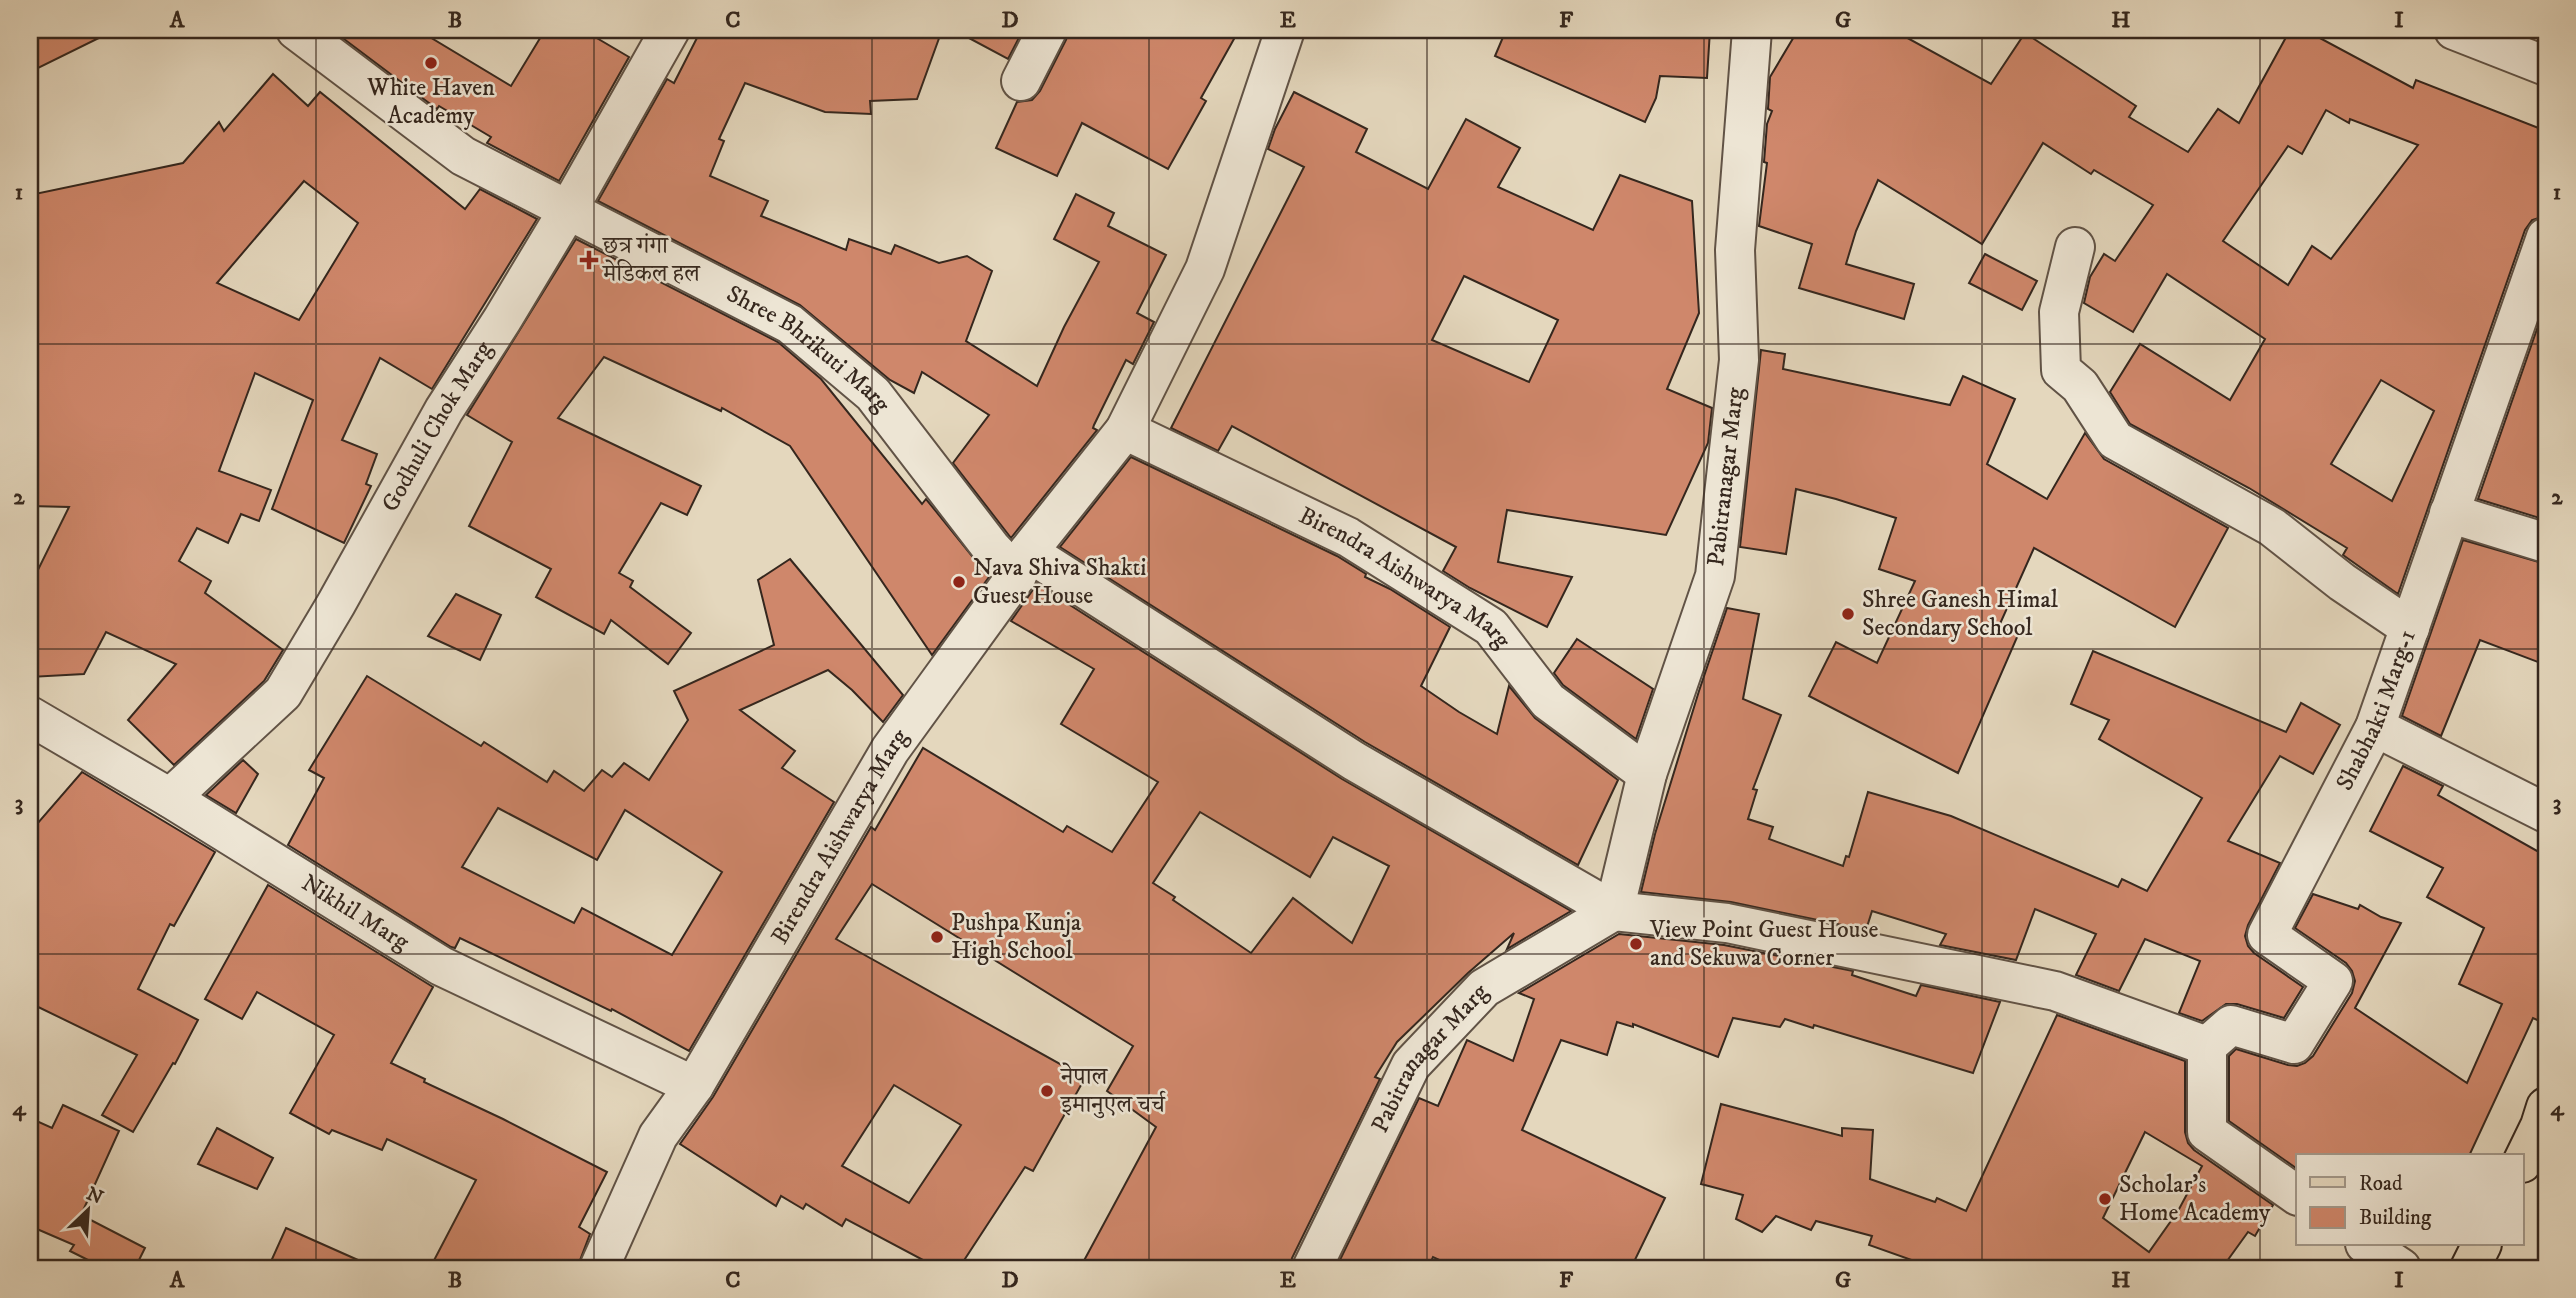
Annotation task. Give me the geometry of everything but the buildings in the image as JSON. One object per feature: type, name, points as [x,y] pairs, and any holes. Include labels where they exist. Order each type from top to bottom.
[{"type":"main road","points":[[2524,1159],[2546,1107]]},
{"type":"main road","points":[[2470,1268],[2481,1246]]},
{"type":"street","name":"Shree Bhrikuti Marg","points":[[296,30],[463,156],[790,324],[873,394],[992,549],[1022,564]]},
{"type":"street","name":"Godhuli Chok Marg","points":[[170,798],[283,693],[444,410],[568,210],[670,30]]},
{"type":"street","points":[[1021,81],[1047,30]]},
{"type":"street","name":"Birendra Aishwarya Marg","points":[[599,1268],[658,1136],[694,1086],[890,750],[1022,564],[1125,430],[1205,269],[1285,30]]},
{"type":"street","name":"Pabitranagar Marg","points":[[1312,1268],[1411,1065],[1484,988],[1614,911],[1647,774],[1715,576],[1740,360],[1735,250],[1752,30]]},
{"type":"street","points":[[2454,30],[2546,66]]},
{"type":"street","name":"Shabhakti Marg-1","points":[[2207,1046],[2231,1025],[2294,1044],[2333,981],[2267,935],[2375,727],[2546,237]]},
{"type":"street","points":[[2075,247],[2059,312],[2062,370],[2080,386],[2115,440],[2272,527],[2342,582],[2410,628]]},
{"type":"street","name":"Birendra Aishwarya Marg","points":[[1125,430],[1348,537],[1491,627],[1548,701],[1647,774]]},
{"type":"street","points":[[2449,513],[2546,544]]},
{"type":"street","points":[[1022,564],[1614,911],[1727,923],[2055,991],[2207,1046],[2207,1132],[2296,1195]]},
{"type":"street","name":"Nikhil Marg","points":[[30,716],[170,798],[441,966],[694,1086]]},
{"type":"street","points":[[2375,727],[2546,813]]},
{"type":"street","points":[[2368,1246],[2401,1268]]},
{"type":"place","name":"White Haven Academy","points":[[431,63]]},
{"type":"place","name":"छत्र गंगा मेडिकल हल","points":[[589,260]]},
{"type":"place","name":"Nava Shiva Shakti Guest House","points":[[959,582]]},
{"type":"place","name":"Shree Ganesh Himal Secondary School","points":[[1848,614]]},
{"type":"place","name":"Pushpa Kunja High School","points":[[937,937]]},
{"type":"place","name":"View Point Guest House and Sekuwa Corner","points":[[1636,944]]},
{"type":"place","name":"नेपाल इमानुएल चर्च","points":[[1047,1091]]},
{"type":"place","name":"Scholar's Home Academy","points":[[2105,1199]]}]
